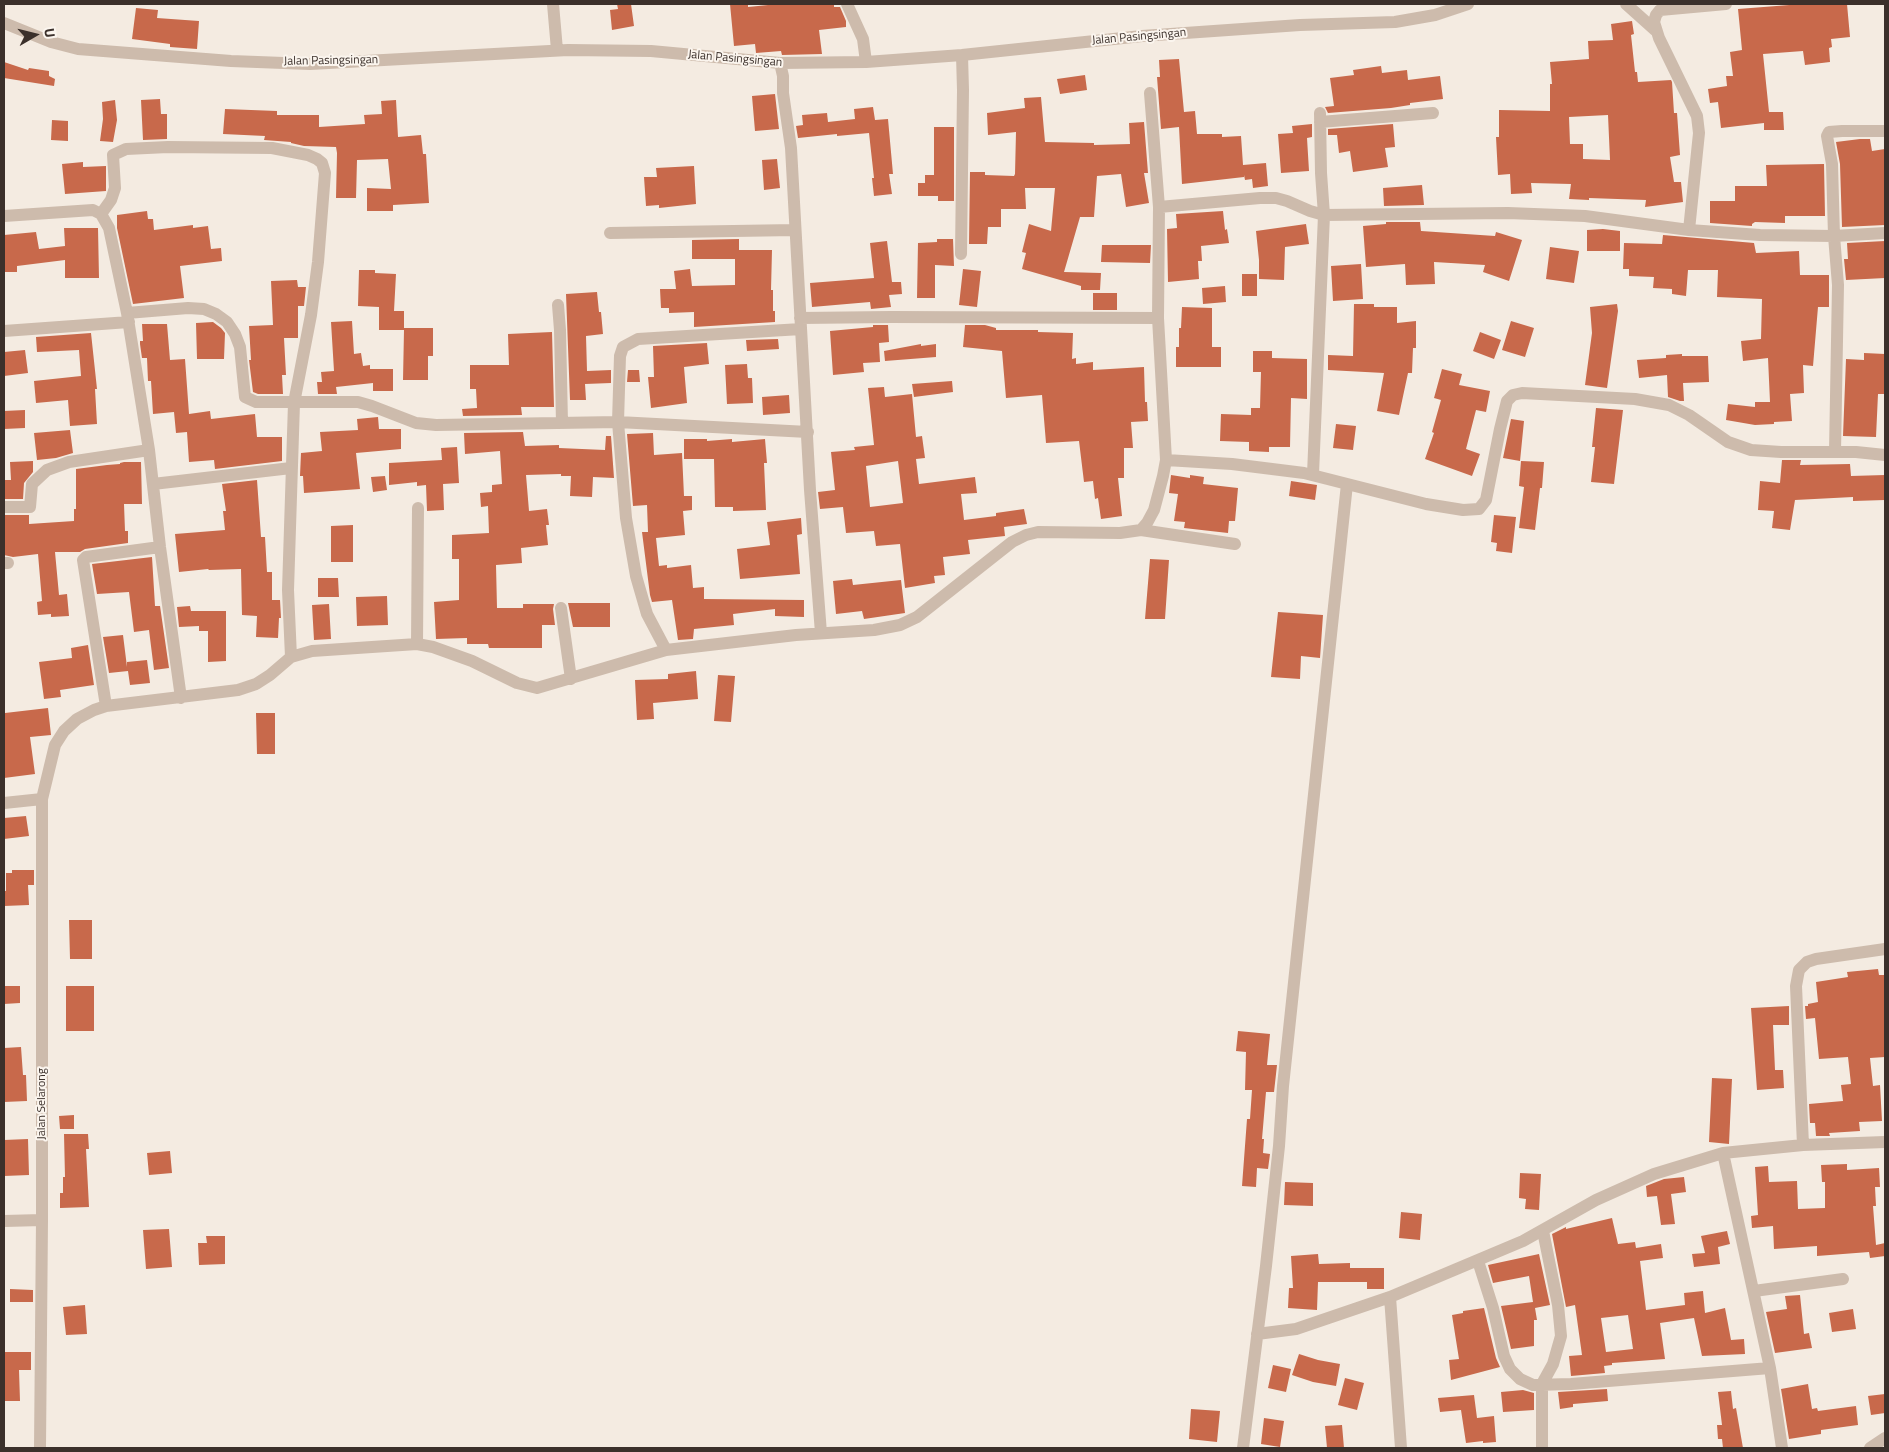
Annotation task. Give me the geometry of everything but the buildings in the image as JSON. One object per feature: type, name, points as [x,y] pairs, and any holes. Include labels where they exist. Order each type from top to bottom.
[{"type":"street","points":[[553,4],[557,50]]},
{"type":"street","points":[[847,4],[863,39],[866,62]]},
{"type":"street","name":"Jalan Pasingsingan","points":[[4,23],[51,42],[78,48],[241,61],[310,64],[557,50],[651,51],[782,70],[866,62],[962,61],[1142,36],[1300,25],[1395,22],[1435,15],[1468,4]]},
{"type":"street","points":[[1626,4],[1655,30]]},
{"type":"street","points":[[1689,230],[1699,134],[1698,116],[1655,30],[1654,22],[1660,10],[1726,4]]},
{"type":"street","points":[[961,254],[962,61]]},
{"type":"street","points":[[782,70],[783,93],[791,148],[810,490],[821,633]]},
{"type":"street","points":[[1141,530],[1154,510],[1162,484],[1166,460],[1158,318],[1159,207],[1150,93]]},
{"type":"street","points":[[1313,474],[1324,215],[1321,181],[1320,117],[1433,113]]},
{"type":"street","points":[[1835,452],[1838,285],[1834,236],[1832,164],[1828,133],[1842,131],[1885,131]]},
{"type":"street","points":[[101,214],[111,200],[114,188],[113,155],[126,149],[168,147],[272,148],[308,155],[322,163],[325,173],[312,315],[294,403],[288,590],[291,657],[312,651],[392,644],[417,644],[433,647],[472,661],[526,687],[538,688],[666,650],[821,633],[874,630],[900,625],[916,617],[1012,542],[1026,535],[1038,532],[1120,533],[1141,530],[1235,544]]},
{"type":"street","points":[[1159,207],[1276,198],[1324,215],[1467,212],[1536,214],[1585,216],[1689,230],[1776,236],[1834,236],[1885,233]]},
{"type":"street","points":[[4,216],[93,210],[101,214],[109,228],[128,317],[149,450],[160,547],[181,698]]},
{"type":"street","points":[[610,233],[795,230]]},
{"type":"street","points":[[558,305],[562,423]]},
{"type":"street","points":[[4,331],[188,308],[204,309],[216,314],[227,322],[235,334],[240,347],[245,397],[256,402],[358,402],[416,424],[436,426],[618,422],[808,432]]},
{"type":"street","points":[[666,650],[647,614],[636,576],[626,518],[618,422],[620,356],[623,347],[630,342],[638,339],[800,323],[901,316],[1158,318]]},
{"type":"street","points":[[1166,460],[1232,464],[1313,474],[1426,504],[1463,510],[1479,509],[1486,500],[1500,429],[1508,401],[1513,395],[1522,393],[1635,399],[1669,405],[1689,415],[1728,442],[1751,450],[1885,455]]},
{"type":"street","points":[[4,507],[30,507],[32,484],[47,470],[69,462],[149,450]]},
{"type":"street","points":[[153,484],[291,468]]},
{"type":"street","points":[[1243,1448],[1279,1146],[1283,1086],[1347,484]]},
{"type":"street","points":[[417,644],[418,508]]},
{"type":"street","points":[[106,706],[83,559],[160,547]]},
{"type":"street","points":[[561,608],[571,679]]},
{"type":"street","name":"Jalan Selarong","points":[[40,1448],[42,799],[54,745],[64,731],[77,719],[94,710],[106,706],[238,690],[256,684],[291,657]]},
{"type":"street","points":[[4,803],[42,799]]},
{"type":"street","points":[[1803,1145],[1796,986],[1799,970],[1807,962],[1816,959],[1885,949]]},
{"type":"street","points":[[1256,1334],[1296,1329],[1390,1297],[1478,1261],[1543,1230],[1596,1200],[1654,1174],[1723,1153],[1803,1145],[1885,1142]]},
{"type":"street","points":[[1723,1153],[1770,1368],[1782,1448]]},
{"type":"street","points":[[4,1221],[42,1220]]},
{"type":"street","points":[[1542,1448],[1542,1384],[1553,1364],[1561,1336],[1558,1305],[1543,1230]]},
{"type":"street","points":[[1478,1261],[1493,1308],[1504,1356],[1510,1368],[1520,1378],[1533,1385],[1571,1384],[1770,1368]]},
{"type":"street","points":[[1754,1291],[1843,1278]]},
{"type":"street","points":[[1390,1297],[1401,1448]]},
{"type":"street","points":[[1870,1448],[1885,1438]]}]
